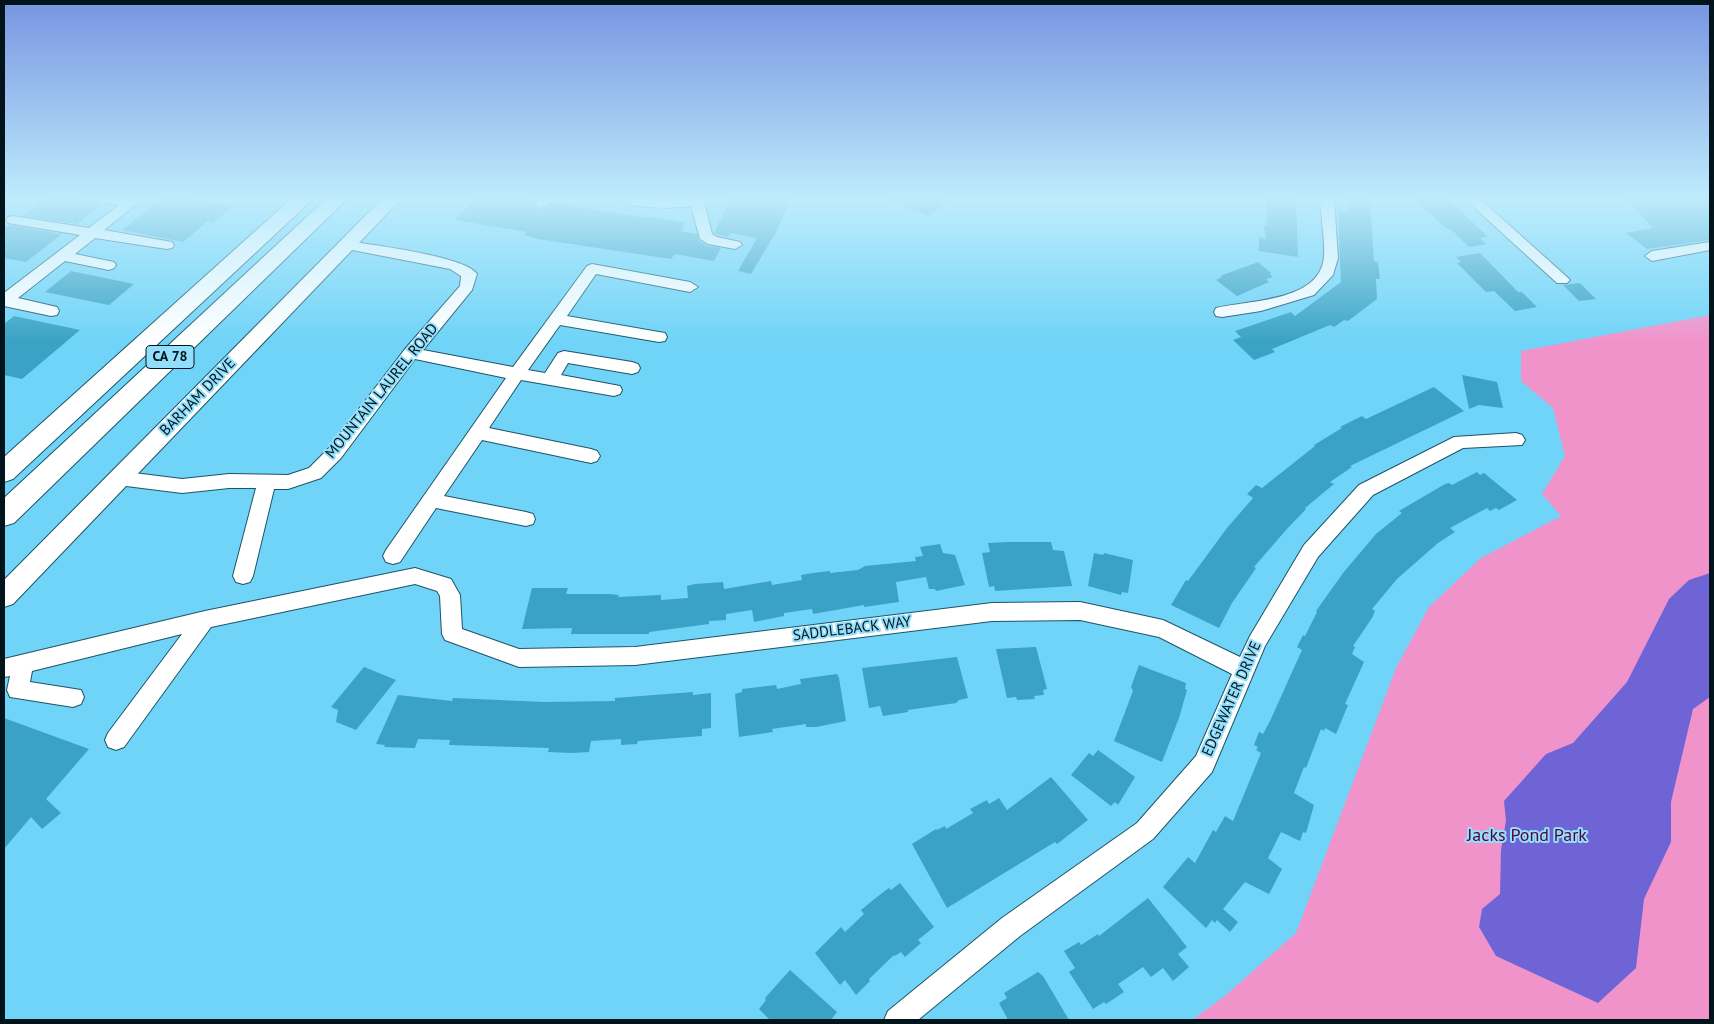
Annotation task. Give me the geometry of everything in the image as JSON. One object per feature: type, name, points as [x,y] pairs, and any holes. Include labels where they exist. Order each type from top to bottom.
[{"type":"highway","name":"CA 78","points":[[4,472],[250,247]]},
{"type":"highway","name":"CA 78","points":[[4,515],[287,247]]},
{"type":"main road","name":"BARHAM DRIVE","points":[[4,596],[344,247]]},
{"type":"street","points":[[5,300],[75,247]]},
{"type":"street","name":"MOUNTAIN LAUREL ROAD","points":[[118,478],[182,486],[229,482],[288,482],[315,473],[335,453],[411,353],[467,287],[469,274],[454,265],[361,247]]},
{"type":"street","points":[[1222,312],[1261,306],[1309,292],[1325,275],[1331,258],[1330,247]]},
{"type":"street","points":[[1525,247],[1562,280]]},
{"type":"street","points":[[1652,256],[1705,247]]},
{"type":"street","points":[[63,256],[109,266]]},
{"type":"street","points":[[393,556],[476,432],[592,269],[690,287]]},
{"type":"street","points":[[5,300],[51,311]]},
{"type":"street","points":[[558,319],[659,337]]},
{"type":"street","points":[[411,353],[606,389],[611,365]]},
{"type":"street","points":[[550,379],[564,357],[632,368]]},
{"type":"street","points":[[476,432],[591,456]]},
{"type":"street","name":"EDGEWATER DRIVE","points":[[897,1020],[1011,926],[1145,831],[1204,764],[1257,642],[1311,551],[1366,490],[1460,442],[1516,440]]},
{"type":"street","points":[[243,576],[266,482]]},
{"type":"street","points":[[430,500],[526,518]]},
{"type":"street","name":"SADDLEBACK WAY","points":[[205,620],[415,576],[444,585],[450,595],[452,634],[519,658],[635,656],[992,612],[1080,611],[1164,629],[1245,670]]},
{"type":"street","points":[[73,697],[18,690],[13,666],[205,620]]},
{"type":"street","points":[[116,740],[205,620]]},
{"type":"green space","name":"Jacks Pond Park","points":[[1710,315],[1710,1020],[1192,1020],[1226,995],[1296,933],[1396,668],[1429,607],[1481,558],[1561,516],[1542,494],[1565,456],[1553,408],[1521,381],[1521,351]]},
{"type":"shaded area","points":[[1710,573],[1710,697],[1693,709],[1671,802],[1671,842],[1644,899],[1636,968],[1598,1003],[1496,956],[1479,927],[1482,909],[1500,894],[1501,850],[1506,821],[1504,801],[1546,754],[1573,743],[1627,682],[1669,599],[1689,580]]},
{"type":"building","points":[[4,247],[46,247],[26,262],[4,258]]},
{"type":"building","points":[[590,247],[721,248],[714,261],[675,254],[671,259]]},
{"type":"building","points":[[752,247],[767,247],[751,274],[738,271]]},
{"type":"building","points":[[1259,247],[1298,247],[1298,257],[1259,251]]},
{"type":"building","points":[[1340,247],[1373,247],[1374,261],[1378,262],[1380,279],[1376,279],[1377,299],[1348,321],[1344,320],[1334,327],[1330,325],[1272,349],[1275,352],[1254,360],[1233,340],[1241,337],[1235,331],[1291,312],[1295,316],[1341,282]]},
{"type":"building","points":[[1644,247],[1662,247],[1647,249]]},
{"type":"building","points":[[1480,253],[1518,292],[1522,292],[1537,307],[1515,311],[1494,291],[1486,292],[1457,263],[1461,262],[1456,257]]},
{"type":"building","points":[[1258,262],[1273,277],[1266,279],[1269,282],[1237,296],[1216,280],[1222,277],[1220,276]]},
{"type":"building","points":[[71,271],[134,284],[109,305],[45,292]]},
{"type":"building","points":[[1580,283],[1596,299],[1579,301],[1563,285]]},
{"type":"building","points":[[14,316],[80,330],[22,379],[4,375],[4,324]]},
{"type":"building","points":[[1462,375],[1497,382],[1503,408],[1479,405],[1469,409]]},
{"type":"building","points":[[1434,387],[1464,411],[1350,466],[1352,467],[1330,482],[1334,484],[1305,508],[1254,567],[1256,568],[1232,603],[1219,628],[1171,605],[1186,580],[1188,581],[1227,528],[1253,498],[1247,494],[1256,485],[1262,488],[1314,445],[1342,428],[1340,427],[1362,416],[1366,419]]},
{"type":"building","points":[[1477,472],[1480,475],[1484,473],[1517,500],[1499,510],[1496,508],[1490,511],[1487,508],[1450,528],[1455,532],[1438,543],[1397,579],[1372,609],[1375,611],[1372,618],[1353,646],[1355,647],[1352,654],[1364,662],[1345,704],[1348,705],[1336,734],[1325,728],[1324,731],[1321,729],[1294,793],[1314,805],[1306,833],[1303,832],[1300,841],[1281,832],[1268,858],[1282,869],[1269,894],[1245,882],[1223,909],[1238,922],[1230,932],[1217,920],[1215,923],[1212,920],[1206,928],[1163,887],[1188,857],[1195,863],[1213,830],[1216,832],[1225,816],[1233,821],[1261,753],[1256,750],[1258,747],[1254,745],[1259,732],[1263,734],[1270,721],[1302,650],[1297,647],[1303,635],[1305,636],[1316,611],[1343,573],[1376,534],[1402,513],[1399,511],[1445,484],[1449,483],[1452,485]]},
{"type":"building","points":[[1051,542],[1053,550],[1064,551],[1072,586],[995,591],[994,586],[989,587],[982,553],[990,552],[988,543]]},
{"type":"building","points":[[940,544],[943,553],[955,555],[965,585],[936,591],[935,589],[929,589],[926,577],[896,582],[899,602],[864,607],[864,605],[813,614],[812,609],[784,613],[784,616],[754,622],[752,610],[726,614],[726,620],[709,621],[709,624],[649,632],[649,634],[571,634],[572,628],[522,629],[532,588],[568,588],[566,594],[609,594],[619,595],[618,597],[661,595],[661,600],[688,598],[687,586],[695,584],[723,582],[724,589],[771,581],[772,585],[802,580],[801,575],[813,573],[858,570],[865,566],[916,561],[915,557],[923,556],[920,547]]},
{"type":"building","points":[[1094,553],[1103,555],[1104,553],[1133,560],[1128,593],[1122,592],[1121,595],[1088,586]]},
{"type":"building","points":[[1036,647],[1047,689],[1043,690],[1044,695],[1034,696],[1035,699],[1017,700],[1016,697],[1007,698],[996,649]]},
{"type":"building","points":[[957,657],[968,698],[959,700],[956,703],[908,710],[908,712],[883,716],[880,706],[869,708],[862,668]]},
{"type":"building","points":[[1139,665],[1186,683],[1185,689],[1187,690],[1179,718],[1162,762],[1114,741],[1133,691],[1131,687]]},
{"type":"building","points":[[364,667],[396,680],[356,730],[336,722],[338,710],[331,707]]},
{"type":"building","points":[[837,674],[846,721],[816,727],[806,727],[806,724],[772,729],[773,732],[739,737],[735,694],[742,692],[742,689],[776,685],[777,689],[801,684],[800,679]]},
{"type":"building","points":[[693,692],[693,695],[711,693],[711,728],[702,729],[702,736],[638,741],[637,744],[621,745],[621,739],[591,741],[589,752],[572,753],[548,752],[549,748],[449,745],[450,740],[418,739],[415,748],[384,747],[385,745],[376,744],[398,695],[452,701],[453,698],[544,702],[615,701],[615,698]]},
{"type":"building","points":[[4,718],[89,749],[46,799],[61,813],[42,829],[31,817],[4,849]]},
{"type":"building","points":[[1098,750],[1135,777],[1118,805],[1115,802],[1111,806],[1071,775],[1089,753],[1093,756]]},
{"type":"building","points":[[1051,777],[1088,820],[1057,844],[1055,842],[947,908],[912,844],[936,829],[945,826],[946,829],[973,813],[970,809],[987,800],[989,804],[999,798],[1007,810]]},
{"type":"building","points":[[900,883],[934,927],[918,940],[921,943],[905,957],[901,952],[894,955],[869,979],[870,981],[856,995],[845,980],[840,985],[815,953],[841,927],[845,932],[864,914],[861,910],[886,890],[889,888],[891,890]]},
{"type":"building","points":[[1148,898],[1187,947],[1178,954],[1189,967],[1173,981],[1163,968],[1151,977],[1143,967],[1118,984],[1124,992],[1106,1004],[1104,1002],[1093,1009],[1069,972],[1075,968],[1064,951],[1079,942],[1081,945],[1098,934],[1099,936]]},
{"type":"building","points":[[790,970],[837,1012],[831,1020],[770,1020],[759,1009],[766,1000],[765,998]]},
{"type":"building","points":[[1038,972],[1043,976],[1069,1020],[1008,1020],[999,1003],[1007,998],[1004,993]]}]
